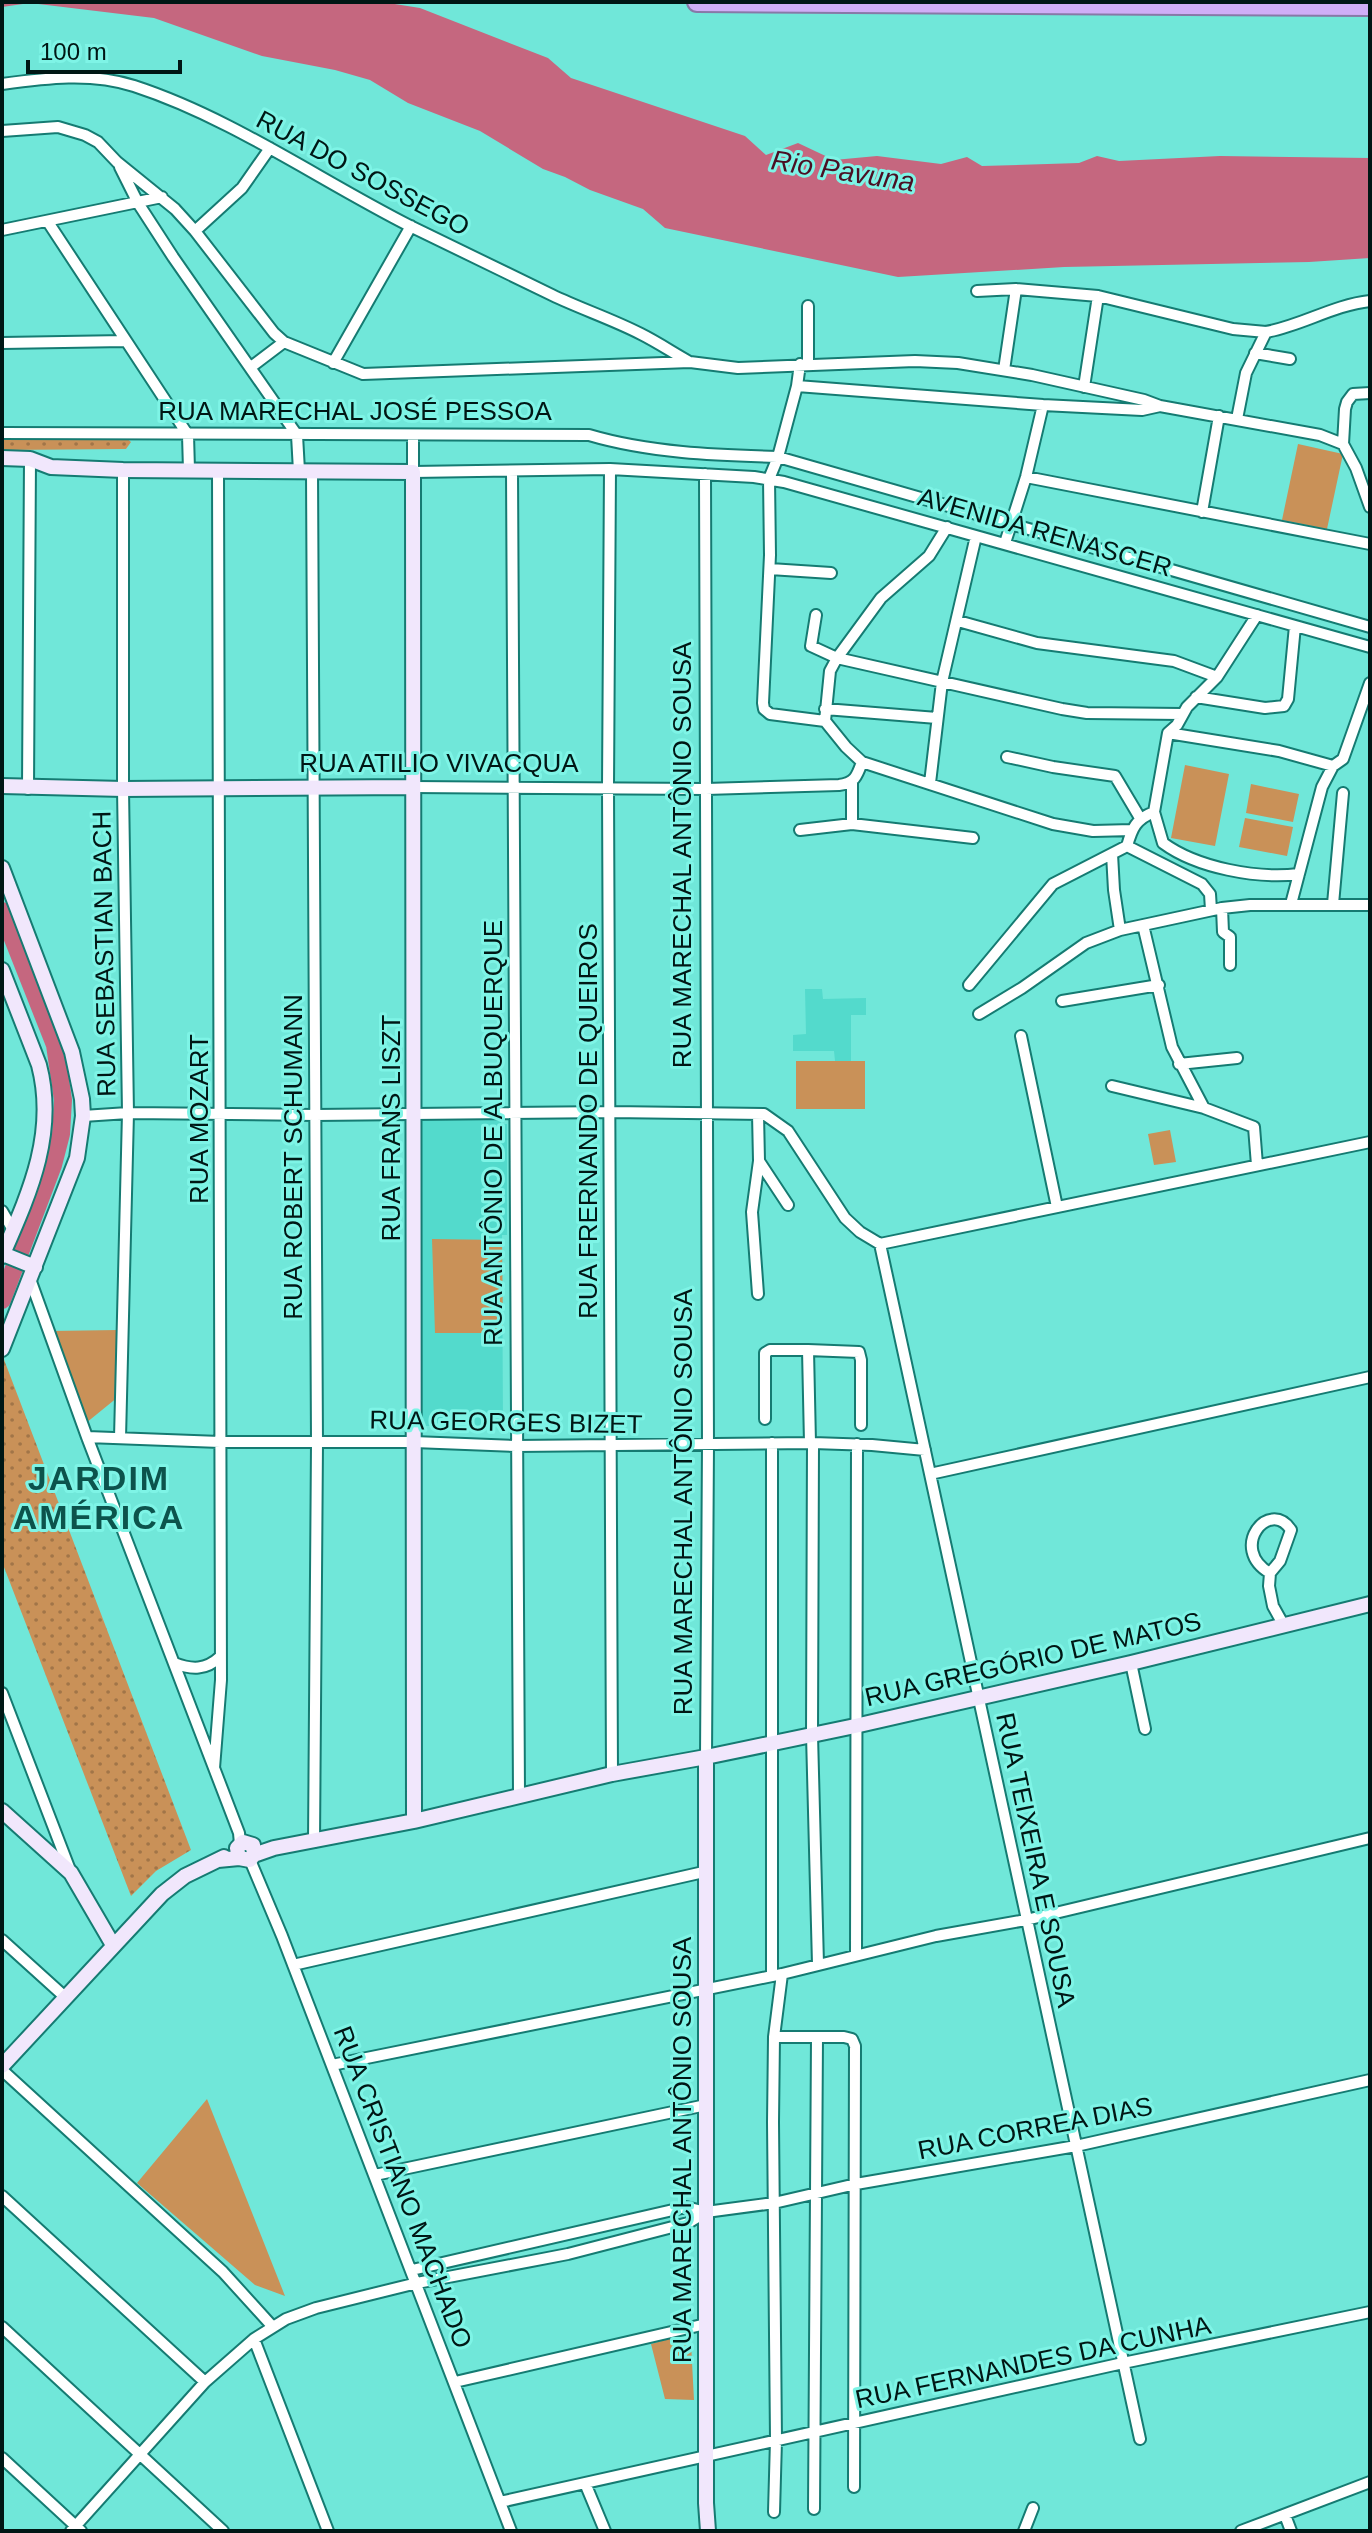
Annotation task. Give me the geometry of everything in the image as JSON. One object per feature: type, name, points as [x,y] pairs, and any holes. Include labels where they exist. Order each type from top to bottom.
[{"type":"highway","points":[[697,2],[1370,6]]},
{"type":"street","name":"RUA DO SOSSEGO","points":[[2,84],[61,76],[133,85],[210,118],[270,148],[340,190],[552,295],[640,333],[690,362]]},
{"type":"street","points":[[2,131],[58,127],[98,142],[117,162],[162,197],[195,231],[284,342],[363,374],[690,362],[738,368],[938,362],[1004,370],[1160,406],[1320,435],[1343,444]]},
{"type":"street","points":[[195,231],[242,188],[270,148]]},
{"type":"street","points":[[117,162],[138,203],[297,435]]},
{"type":"street","points":[[2,230],[162,197]]},
{"type":"street","points":[[48,222],[188,435],[189,470]]},
{"type":"street","points":[[333,363],[411,226]]},
{"type":"street","points":[[977,291],[1016,289],[1098,296],[1233,329],[1266,332],[1285,329],[1343,307],[1370,301]]},
{"type":"street","points":[[1004,370],[1016,289]]},
{"type":"street","points":[[1073,406],[1081,386],[1098,296]]},
{"type":"street","points":[[808,306],[804,364],[769,479],[770,569],[764,709],[770,714],[779,715],[937,718]]},
{"type":"street","points":[[1237,419],[1246,373],[1266,332]]},
{"type":"street","points":[[2,343],[125,341]]},
{"type":"street","points":[[251,367],[284,342]]},
{"type":"street","points":[[1255,353],[1290,359]]},
{"type":"street","points":[[797,386],[1043,405],[1142,410],[1160,406]]},
{"type":"street","points":[[1370,393],[1353,394],[1347,402],[1343,444],[1356,468],[1370,507]]},
{"type":"street","points":[[1005,543],[1026,477],[1043,405]]},
{"type":"street","points":[[1202,512],[1219,416]]},
{"type":"street","name":"RUA MARECHAL JOSÉ PESSOA","points":[[2,433],[589,435],[612,442],[706,455]]},
{"type":"street","name":"RUA ROBERT SCHUMANN","points":[[297,435],[305,471],[313,786],[317,1443],[314,1842]]},
{"type":"street","name":"RUA FRANS LISZT","points":[[413,436],[414,1821]]},
{"type":"street","name":"AVENIDA RENASCER","points":[[706,455],[778,457],[1370,627]]},
{"type":"street","points":[[2,458],[30,459],[51,467],[123,470],[413,472],[610,469],[705,474]]},
{"type":"street","points":[[28,789],[30,459]]},
{"type":"street","name":"RUA FRERNANDO DE QUEIROS","points":[[610,469],[608,787],[612,1774]]},
{"type":"street","name":"RUA SEBASTIAN BACH","points":[[120,1438],[128,1113],[123,789],[123,470]]},
{"type":"street","name":"RUA MOZART","points":[[214,1768],[220,1657],[218,471]]},
{"type":"street","name":"RUA ANTÔNIO DE ALBUQUERQUE","points":[[512,471],[519,1795]]},
{"type":"street","name":"AVENIDA RENASCER","points":[[705,474],[769,479],[1370,647]]},
{"type":"street","name":"RUA MARECHAL ANTÔNIO SOUSA","points":[[705,474],[708,2531]]},
{"type":"street","points":[[1026,477],[1370,544]]},
{"type":"street","points":[[947,527],[929,556],[869,612],[837,658],[830,671],[825,715],[846,747],[862,762],[1053,824],[1093,831],[1132,830]]},
{"type":"street","points":[[930,783],[942,682],[976,536]]},
{"type":"street","points":[[770,569],[831,573]]},
{"type":"street","points":[[816,615],[811,646],[837,658],[1087,713],[1182,714]]},
{"type":"street","points":[[1257,615],[1217,677],[1196,697],[1168,733],[1154,812],[1163,843],[1182,854],[1212,866],[1283,876],[1299,874]]},
{"type":"street","points":[[958,621],[1037,643],[1174,661],[1217,677]]},
{"type":"street","points":[[1196,697],[1265,708],[1284,706],[1288,699],[1295,626]]},
{"type":"street","points":[[1291,904],[1322,787],[1333,766],[1343,759],[1370,683]]},
{"type":"street","points":[[1168,733],[1279,751],[1333,766]]},
{"type":"street","points":[[1007,757],[1115,776],[1140,818]]},
{"type":"street","points":[[852,824],[852,783],[862,762]]},
{"type":"street","name":"RUA ATILIO VIVACQUA","points":[[2,786],[28,789],[313,786],[706,789],[852,783]]},
{"type":"street","points":[[1333,904],[1343,793]]},
{"type":"street","points":[[969,985],[1053,884],[1127,846],[1140,818],[1154,812]]},
{"type":"street","points":[[800,830],[852,824],[973,838]]},
{"type":"street","points":[[1127,846],[1198,881],[1207,889],[1223,932],[1230,937],[1230,965]]},
{"type":"street","points":[[1112,854],[1120,930]]},
{"type":"street","points":[[1207,889],[1212,866]]},
{"type":"street","points":[[2,868],[72,1052],[79,1075],[83,1116],[77,1158],[2,1349]]},
{"type":"street","points":[[979,1014],[1086,943],[1120,930],[1216,909],[1291,904],[1370,905]]},
{"type":"street","points":[[1143,925],[1172,1047],[1204,1108]]},
{"type":"street","points":[[2,970],[33,1048],[45,1097],[44,1135],[39,1163],[5,1255],[31,1270]]},
{"type":"street","points":[[1062,1001],[1159,985]]},
{"type":"street","points":[[1021,1036],[1057,1207]]},
{"type":"street","points":[[1179,1064],[1237,1058]]},
{"type":"street","points":[[1112,1086],[1204,1108],[1254,1127],[1257,1165]]},
{"type":"street","points":[[83,1116],[128,1113],[758,1114],[773,1119],[788,1131],[845,1218],[880,1244],[1370,1142]]},
{"type":"street","points":[[758,1114],[759,1161],[752,1212],[758,1294]]},
{"type":"street","points":[[759,1161],[788,1205]]},
{"type":"street","points":[[2,1211],[13,1230]]},
{"type":"street","name":"RUA TEIXEIRA E SOUSA","points":[[880,1244],[1140,2439]]},
{"type":"street","name":"RUA CRISTIANO MACHADO","points":[[31,1270],[87,1437],[511,2531]]},
{"type":"street","points":[[765,1419],[765,1353],[770,1350],[859,1352],[861,1425]]},
{"type":"street","points":[[808,1350],[812,1443],[812,1735],[818,1964]]},
{"type":"street","points":[[930,1474],[1370,1377]]},
{"type":"street","name":"RUA GEORGES BIZET","points":[[87,1437],[516,1446],[812,1443],[925,1450]]},
{"type":"street","points":[[772,1443],[777,1975],[774,2037],[774,2512]]},
{"type":"street","points":[[856,1954],[857,1444]]},
{"type":"street","points":[[1270,1573],[1253,1558],[1252,1539],[1257,1528],[1266,1520],[1276,1518],[1286,1522],[1291,1530],[1280,1561],[1270,1573],[1273,1606],[1283,1624]]},
{"type":"street","name":"RUA GREGÓRIO DE MATOS","points":[[113,1945],[173,1884],[199,1868],[245,1848],[274,1848],[314,1842],[612,1774],[855,1726],[1370,1604]]},
{"type":"street","points":[[174,1663],[203,1668],[220,1657]]},
{"type":"street","points":[[1131,1663],[1145,1729]]},
{"type":"street","points":[[2,1693],[71,1873],[113,1945],[2,2068],[223,2272],[272,2326]]},
{"type":"street","points":[[2,1811],[71,1873]]},
{"type":"street","points":[[332,2065],[777,1975],[856,1954],[1026,1920],[1370,1838]]},
{"type":"street","points":[[293,1965],[708,1871]]},
{"type":"street","points":[[2,1940],[65,1997]]},
{"type":"street","points":[[774,2037],[844,2037],[852,2039],[855,2046],[854,2487]]},
{"type":"street","points":[[814,2509],[817,2037]]},
{"type":"street","name":"RUA CORREA DIAS","points":[[706,2212],[774,2203],[856,2184],[1076,2146],[1370,2080]]},
{"type":"street","points":[[375,2175],[706,2105]]},
{"type":"street","points":[[2,2196],[205,2382]]},
{"type":"street","points":[[412,2270],[686,2207],[706,2212]]},
{"type":"street","points":[[2,2458],[76,2529],[205,2382],[272,2326],[316,2308],[417,2283],[568,2254],[688,2223],[706,2212]]},
{"type":"street","points":[[564,2236],[568,2254]]},
{"type":"street","name":"RUA FERNANDES DA CUNHA","points":[[500,2502],[1123,2363],[1370,2312]]},
{"type":"street","points":[[455,2382],[706,2324]]},
{"type":"street","points":[[2,2327],[223,2531]]},
{"type":"street","points":[[254,2339],[328,2531]]},
{"type":"street","points":[[1241,2531],[1370,2482]]},
{"type":"street","points":[[585,2483],[605,2531]]},
{"type":"street","points":[[1024,2531],[1033,2508]]},
{"type":"street","points":[[1285,2515],[1291,2531]]},
{"type":"shaded area","points":[[125,437],[131,442],[126,449],[2,450],[2,439]]},
{"type":"shaded area","points":[[1298,444],[1343,454],[1327,529],[1282,520]]},
{"type":"shaded area","points":[[1185,765],[1229,774],[1215,846],[1171,838]]},
{"type":"shaded area","points":[[1251,784],[1299,794],[1293,822],[1246,813]]},
{"type":"shaded area","points":[[1245,818],[1293,827],[1287,856],[1239,847]]},
{"type":"shaded area","points":[[805,989],[822,989],[823,999],[866,998],[866,1015],[851,1015],[851,1061],[835,1061],[834,1051],[793,1051],[793,1035],[806,1034]]},
{"type":"shaded area","points":[[796,1061],[865,1061],[865,1109],[796,1109]]},
{"type":"shaded area","points":[[501,1118],[501,1124],[507,1124],[507,1235],[502,1235],[503,1426],[419,1426],[417,1119]]},
{"type":"shaded area","points":[[1170,1130],[1176,1162],[1154,1165],[1148,1134]]},
{"type":"shaded area","points":[[432,1239],[502,1240],[503,1333],[435,1333]]},
{"type":"shaded area","points":[[118,1330],[118,1397],[86,1423],[50,1331]]},
{"type":"shaded area","points":[[3,1357],[191,1850],[156,1871],[131,1896],[2,1562]]},
{"type":"shaded area","points":[[207,2099],[285,2296],[255,2285],[137,2183]]},
{"type":"shaded area","points":[[676,2337],[691,2343],[694,2400],[665,2399],[651,2344]]},
{"type":"water","name":"Rio Pavuna","points":[[2,2],[382,2],[420,8],[548,58],[571,78],[745,136],[766,155],[798,143],[834,160],[877,156],[941,164],[967,157],[982,166],[1079,163],[1097,156],[1119,161],[1220,156],[1370,158],[1370,258],[1064,267],[898,277],[665,228],[643,209],[543,169],[480,131],[408,103],[370,80],[262,56],[154,18],[30,3],[2,7]]},
{"type":"waterway","points":[[2,911],[55,1045],[63,1100],[61,1134],[53,1165],[2,1300]]},
{"type":"district","name":"JARDIM AMÉRICA","points":[[99,1498]]}]
